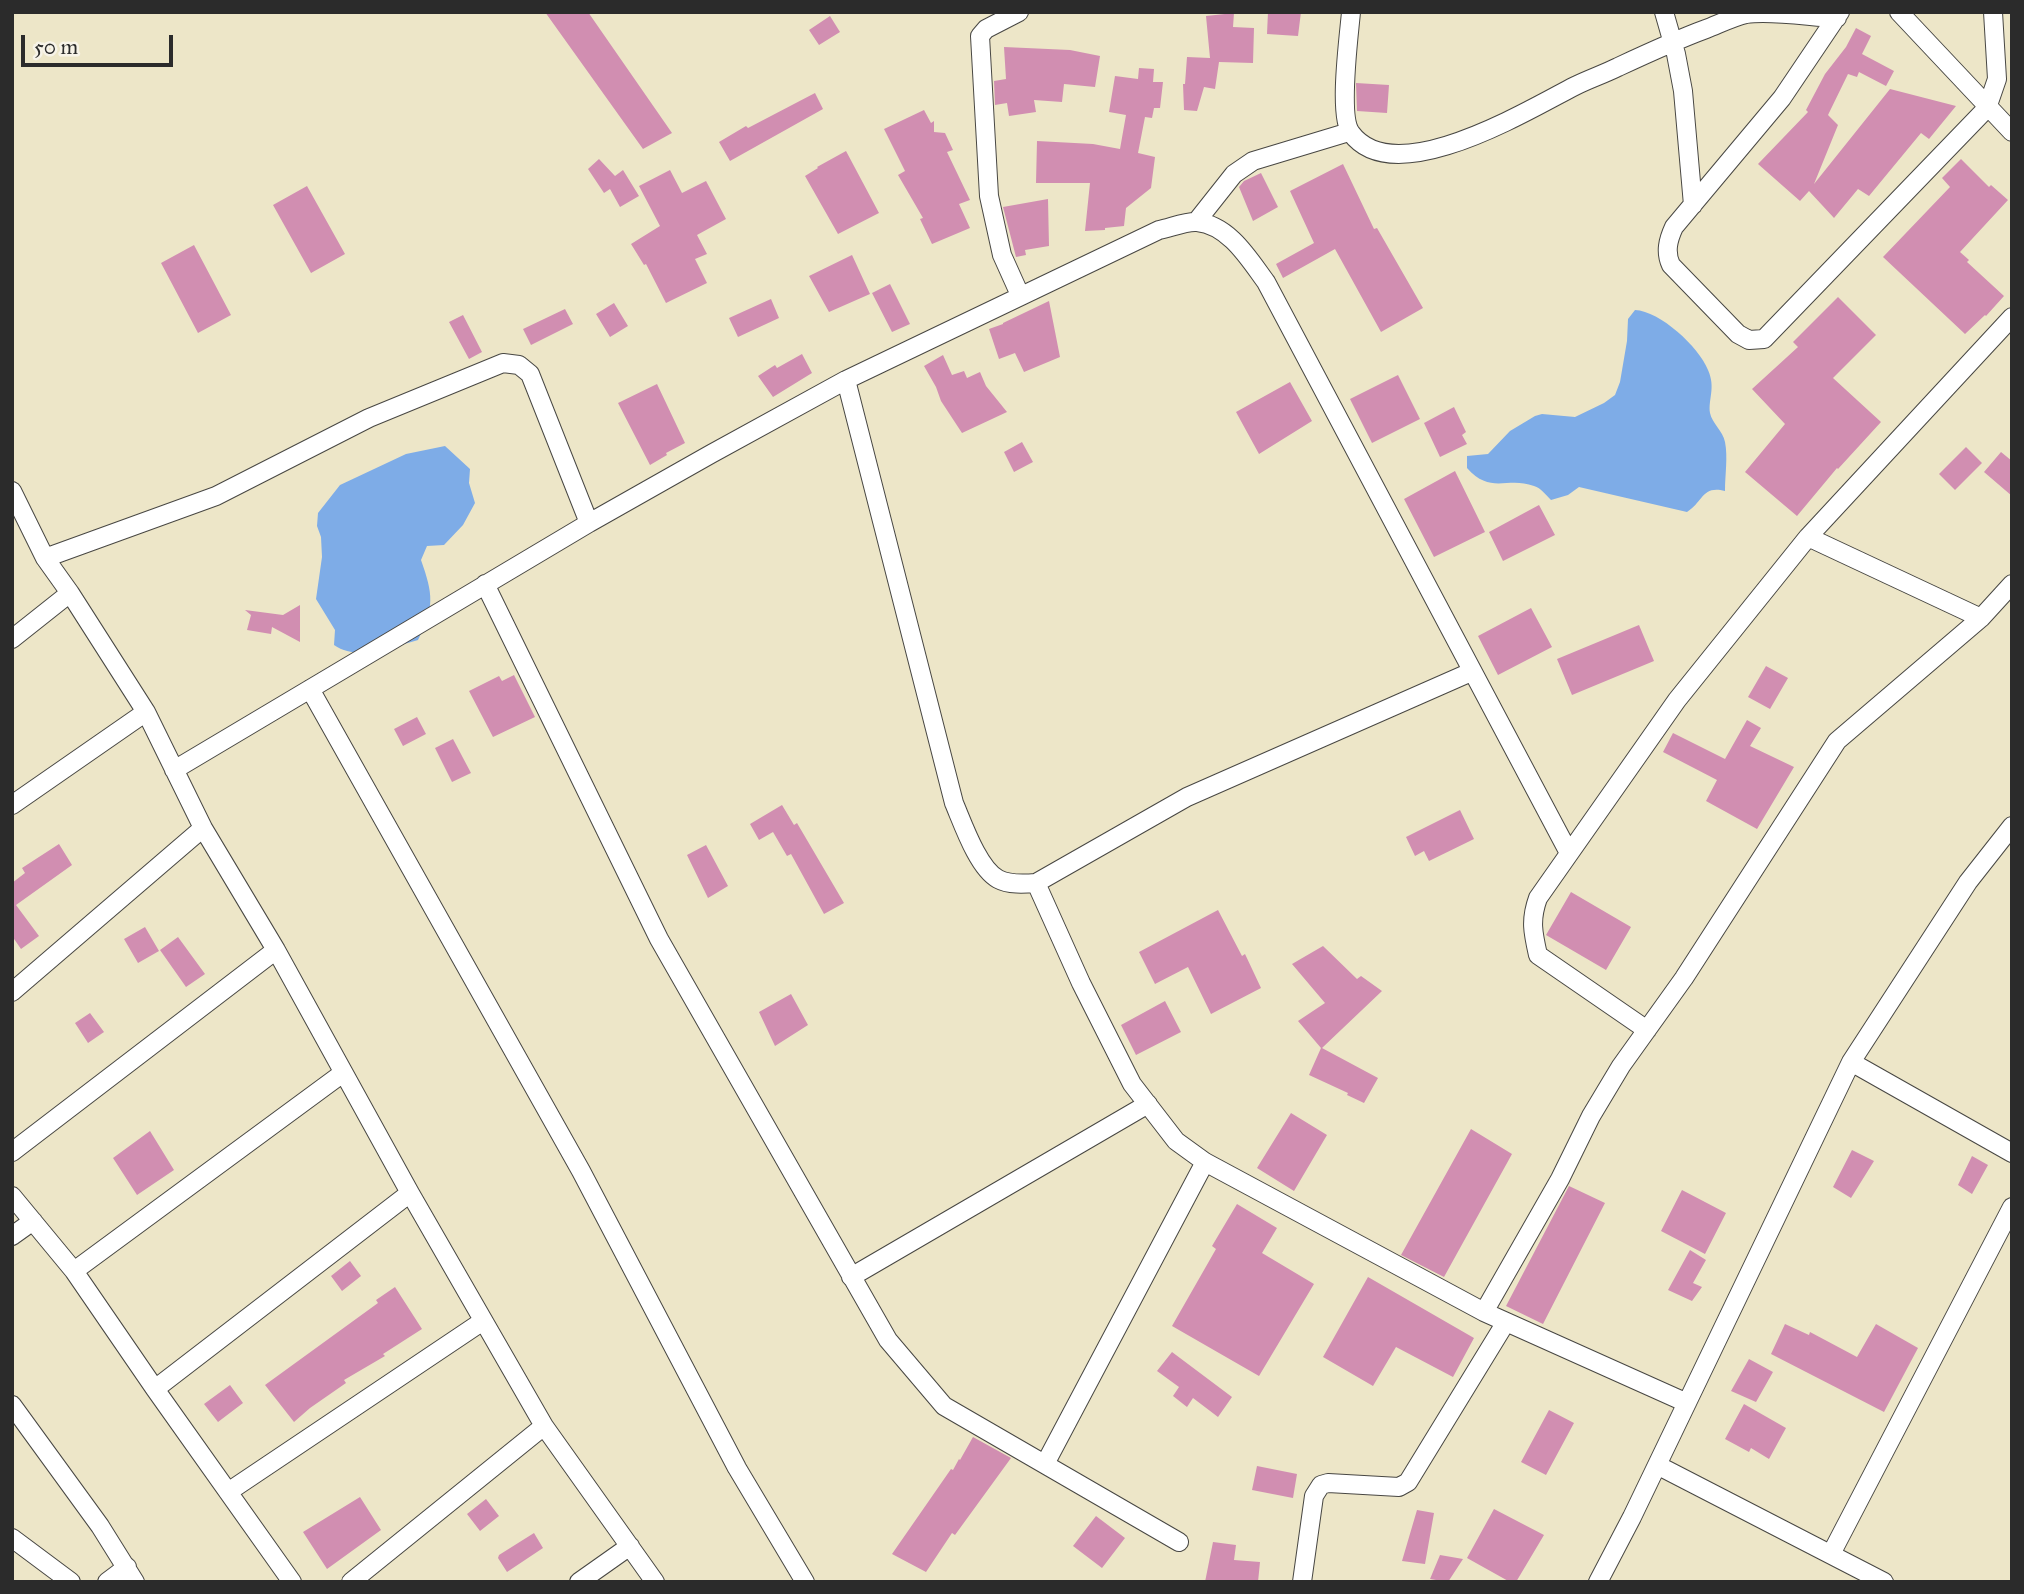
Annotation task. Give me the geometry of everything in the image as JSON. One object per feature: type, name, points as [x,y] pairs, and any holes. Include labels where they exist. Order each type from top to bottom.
[{"type":"street","points":[[1019,12],[986,29],[980,36],[989,196],[1002,255],[1020,295]]},
{"type":"street","points":[[1351,12],[1344,113],[1349,132],[1364,146],[1377,152],[1401,154],[1430,150],[1507,123],[1577,85],[1672,41],[1745,14],[1838,15]]},
{"type":"street","points":[[1664,12],[1683,91],[1693,205]]},
{"type":"street","points":[[1899,12],[2012,132]]},
{"type":"street","points":[[1838,15],[1782,98],[1674,227],[1668,241],[1668,260],[1671,265],[1738,334],[1749,340],[1764,339],[1987,108],[1997,79],[1993,12]]},
{"type":"street","points":[[1196,222],[1234,174],[1253,161],[1349,132]]},
{"type":"street","points":[[174,770],[589,523],[846,380],[1159,230],[1196,222],[1219,230],[1240,247],[1266,282],[1569,853]]},
{"type":"street","points":[[1647,1030],[1538,956],[1532,914],[1538,898],[1677,700],[1808,537],[2012,317]]},
{"type":"street","points":[[45,558],[216,496],[369,418],[503,363],[519,365],[530,374],[589,523]]},
{"type":"street","points":[[846,380],[954,803],[976,854],[997,879],[1020,884],[1036,883],[1187,797],[1472,672]]},
{"type":"street","points":[[12,491],[45,558],[71,593],[146,712],[203,828],[276,950],[410,1194],[544,1426],[655,1582]]},
{"type":"street","points":[[1808,537],[1982,618]]},
{"type":"street","points":[[485,584],[659,939],[888,1340],[944,1406],[1178,1542]]},
{"type":"street","points":[[1484,1312],[1620,1066],[1684,978],[1837,741],[1982,618],[2012,584]]},
{"type":"street","points":[[12,639],[71,593]]},
{"type":"street","points":[[310,689],[580,1171],[737,1468],[805,1582]]},
{"type":"street","points":[[12,805],[146,712]]},
{"type":"street","points":[[1598,1582],[1851,1062],[1968,883],[2012,826]]},
{"type":"street","points":[[12,992],[203,828]]},
{"type":"street","points":[[1036,883],[1132,1084],[1176,1141],[1205,1162],[1484,1312],[1687,1403]]},
{"type":"street","points":[[12,1152],[276,950]]},
{"type":"street","points":[[1851,1062],[2012,1153]]},
{"type":"street","points":[[74,1271],[344,1073]]},
{"type":"street","points":[[850,1277],[1147,1104]]},
{"type":"street","points":[[1045,1464],[1205,1162]]},
{"type":"street","points":[[155,1389],[410,1194]]},
{"type":"street","points":[[12,1196],[74,1271],[292,1582]]},
{"type":"street","points":[[1831,1554],[2012,1207]]},
{"type":"street","points":[[12,1236],[33,1221]]},
{"type":"street","points":[[228,1492],[483,1321]]},
{"type":"street","points":[[1302,1582],[1314,1496],[1321,1485],[1328,1483],[1399,1487],[1408,1482],[1506,1322]]},
{"type":"street","points":[[12,1405],[100,1526],[131,1574],[107,1582]]},
{"type":"street","points":[[351,1582],[544,1426]]},
{"type":"street","points":[[1657,1465],[1884,1582]]},
{"type":"street","points":[[12,1538],[71,1582]]},
{"type":"street","points":[[579,1582],[630,1545]]},
{"type":"water","points":[[1635,310],[1656,317],[1678,332],[1696,351],[1708,370],[1712,388],[1710,413],[1724,438],[1726,448],[1725,491],[1707,492],[1687,512],[1579,487],[1568,495],[1551,500],[1534,486],[1484,481],[1467,468],[1467,456],[1488,454],[1510,431],[1535,416],[1542,414],[1575,417],[1615,395],[1620,382],[1628,319]]},
{"type":"water","points":[[445,446],[470,469],[469,483],[475,503],[463,525],[444,545],[427,546],[421,560],[430,592],[430,609],[418,640],[364,653],[344,650],[334,645],[335,630],[316,599],[322,557],[321,537],[317,526],[318,513],[340,485],[406,454]]},
{"type":"building","points":[[545,12],[588,12],[672,133],[643,149]]},
{"type":"building","points":[[1268,12],[1301,12],[1298,36],[1267,34]]},
{"type":"building","points":[[1234,13],[1233,27],[1254,28],[1253,63],[1219,62],[1215,89],[1204,87],[1197,111],[1184,110],[1183,84],[1187,57],[1210,58],[1206,16]]},
{"type":"building","points":[[830,16],[840,32],[819,45],[809,30]]},
{"type":"building","points":[[1856,28],[1871,36],[1862,54],[1894,71],[1886,86],[1859,72],[1857,77],[1848,74],[1828,115],[1838,125],[1814,184],[1890,89],[1956,106],[1929,139],[1921,133],[1869,196],[1858,189],[1834,218],[1809,191],[1800,201],[1758,164],[1808,112],[1806,110],[1825,74],[1846,47]]},
{"type":"building","points":[[1004,47],[1070,50],[1100,56],[1095,87],[1064,84],[1062,102],[1034,100],[1036,112],[1009,116],[1007,103],[995,105],[994,81],[1006,79]]},
{"type":"building","points":[[1139,68],[1154,69],[1153,82],[1163,82],[1160,108],[1154,108],[1152,118],[1145,117],[1138,153],[1155,157],[1151,188],[1126,208],[1124,226],[1085,231],[1090,183],[1036,183],[1037,141],[1093,144],[1120,149],[1126,115],[1109,112],[1115,76],[1138,79]]},
{"type":"building","points":[[1356,83],[1389,85],[1387,113],[1357,111]]},
{"type":"building","points":[[815,93],[823,109],[730,161],[719,142]]},
{"type":"building","points":[[924,110],[931,123],[934,121],[934,132],[945,133],[953,150],[947,152],[970,200],[959,204],[970,228],[932,244],[920,219],[923,218],[898,175],[905,171],[884,129]]},
{"type":"building","points":[[846,151],[879,213],[838,234],[805,176]]},
{"type":"building","points":[[599,159],[615,176],[623,170],[639,196],[620,207],[610,189],[604,193],[588,169]]},
{"type":"building","points":[[1961,159],[1989,187],[1991,185],[2008,200],[1960,252],[1969,260],[1967,262],[2004,296],[1965,334],[1883,257],[1950,187],[1942,178]]},
{"type":"building","points":[[1343,164],[1374,229],[1377,228],[1423,308],[1381,332],[1335,249],[1283,278],[1276,264],[1314,243],[1290,191]]},
{"type":"building","points":[[670,170],[682,193],[706,181],[726,219],[697,235],[707,254],[695,259],[707,283],[666,303],[646,264],[644,265],[631,244],[660,226],[639,186]]},
{"type":"building","points":[[1261,173],[1278,207],[1253,221],[1239,187],[1244,181]]},
{"type":"building","points":[[307,186],[345,254],[311,273],[273,205]]},
{"type":"building","points":[[1048,199],[1049,246],[1025,250],[1026,255],[1016,257],[1003,207]]},
{"type":"building","points":[[194,245],[231,315],[198,333],[161,263]]},
{"type":"building","points":[[852,255],[870,294],[829,312],[809,276]]},
{"type":"building","points":[[890,284],[910,324],[892,332],[872,293]]},
{"type":"building","points":[[1838,297],[1876,335],[1833,378],[1881,422],[1837,468],[1797,516],[1745,472],[1785,424],[1752,389],[1798,347],[1793,342]]},
{"type":"building","points":[[771,299],[779,318],[738,337],[729,318]]},
{"type":"building","points":[[1049,301],[1060,357],[1024,372],[1015,353],[999,359],[989,329]]},
{"type":"building","points":[[614,303],[628,326],[610,337],[596,314]]},
{"type":"building","points":[[565,309],[573,324],[531,345],[523,329]]},
{"type":"building","points":[[463,315],[482,352],[469,359],[449,322]]},
{"type":"building","points":[[802,354],[812,373],[773,397],[758,376],[775,365],[777,368]]},
{"type":"building","points":[[943,355],[952,375],[964,371],[967,378],[980,372],[986,386],[1007,412],[962,433],[941,401],[924,366]]},
{"type":"building","points":[[1398,375],[1420,419],[1372,443],[1350,399]]},
{"type":"building","points":[[1290,382],[1312,421],[1259,454],[1236,412]]},
{"type":"building","points":[[657,384],[685,443],[650,465],[618,403]]},
{"type":"building","points":[[1454,407],[1466,432],[1462,435],[1467,444],[1440,457],[1424,423]]},
{"type":"building","points":[[1022,442],[1033,462],[1014,472],[1004,452]]},
{"type":"building","points":[[1966,447],[1982,463],[1955,490],[1939,474]]},
{"type":"building","points":[[2001,452],[2012,461],[2012,496],[1984,472]]},
{"type":"building","points":[[1455,471],[1485,532],[1434,557],[1404,499]]},
{"type":"building","points":[[1539,505],[1555,535],[1503,561],[1489,532]]},
{"type":"building","points":[[300,605],[300,642],[272,627],[271,634],[247,630],[251,615],[245,610],[283,615]]},
{"type":"building","points":[[1531,608],[1552,647],[1498,675],[1478,636]]},
{"type":"building","points":[[1639,625],[1654,661],[1572,695],[1557,659]]},
{"type":"building","points":[[1766,666],[1788,678],[1770,709],[1748,697]]},
{"type":"building","points":[[514,675],[535,717],[493,737],[469,691],[499,676],[502,681]]},
{"type":"building","points":[[417,717],[426,734],[403,746],[394,729]]},
{"type":"building","points":[[1747,720],[1761,728],[1750,746],[1794,767],[1757,829],[1706,801],[1717,780],[1663,752],[1673,733],[1725,759]]},
{"type":"building","points":[[453,739],[471,773],[452,782],[435,748]]},
{"type":"building","points":[[782,805],[794,825],[797,823],[844,903],[824,914],[791,854],[787,856],[773,832],[759,840],[750,824]]},
{"type":"building","points":[[1460,810],[1474,839],[1429,861],[1424,851],[1415,856],[1406,837]]},
{"type":"building","points":[[59,844],[72,865],[16,905],[39,936],[21,949],[12,936],[12,883],[25,873],[22,868]]},
{"type":"building","points":[[706,845],[728,886],[708,898],[687,855]]},
{"type":"building","points":[[1571,892],[1631,927],[1606,970],[1546,935]]},
{"type":"building","points":[[1218,910],[1242,956],[1245,954],[1261,988],[1211,1014],[1188,967],[1155,984],[1139,952]]},
{"type":"building","points":[[145,927],[159,951],[138,963],[124,939]]},
{"type":"building","points":[[178,937],[205,974],[186,987],[160,950]]},
{"type":"building","points":[[1323,946],[1357,979],[1361,976],[1382,991],[1322,1048],[1378,1078],[1364,1103],[1309,1075],[1321,1048],[1298,1021],[1325,1003],[1292,964]]},
{"type":"building","points":[[791,994],[808,1025],[775,1046],[759,1012]]},
{"type":"building","points":[[1165,1001],[1181,1032],[1136,1055],[1121,1025]]},
{"type":"building","points":[[90,1013],[104,1032],[88,1043],[75,1023]]},
{"type":"building","points":[[1291,1113],[1327,1135],[1294,1191],[1257,1168]]},
{"type":"building","points":[[1471,1129],[1512,1154],[1444,1277],[1401,1255]]},
{"type":"building","points":[[150,1131],[174,1170],[137,1195],[113,1158]]},
{"type":"building","points":[[1852,1150],[1874,1161],[1851,1198],[1833,1187]]},
{"type":"building","points":[[1972,1156],[1988,1165],[1972,1194],[1958,1185]]},
{"type":"building","points":[[1569,1186],[1605,1203],[1543,1324],[1506,1306]]},
{"type":"building","points":[[1682,1190],[1726,1213],[1705,1254],[1661,1231]]},
{"type":"building","points":[[1237,1204],[1277,1228],[1262,1253],[1314,1284],[1259,1376],[1172,1326],[1216,1249],[1212,1246]]},
{"type":"building","points":[[1690,1250],[1706,1260],[1693,1283],[1702,1287],[1692,1301],[1668,1290]]},
{"type":"building","points":[[350,1261],[361,1276],[342,1291],[331,1276]]},
{"type":"building","points":[[1368,1277],[1474,1338],[1453,1377],[1396,1347],[1373,1386],[1323,1357]]},
{"type":"building","points":[[395,1287],[422,1329],[383,1354],[385,1356],[344,1380],[346,1383],[294,1422],[265,1385],[378,1303],[376,1300]]},
{"type":"building","points":[[1785,1324],[1809,1335],[1810,1332],[1857,1357],[1876,1324],[1918,1348],[1884,1412],[1771,1354]]},
{"type":"building","points":[[1172,1352],[1232,1397],[1218,1417],[1193,1398],[1187,1407],[1173,1396],[1179,1387],[1157,1371]]},
{"type":"building","points":[[1749,1359],[1773,1372],[1756,1402],[1731,1391]]},
{"type":"building","points":[[230,1385],[243,1403],[218,1422],[204,1404]]},
{"type":"building","points":[[1744,1404],[1786,1428],[1769,1459],[1751,1448],[1749,1452],[1725,1439]]},
{"type":"building","points":[[1549,1410],[1574,1423],[1546,1475],[1521,1462]]},
{"type":"building","points":[[973,1437],[1011,1458],[955,1535],[952,1533],[926,1572],[892,1554],[960,1460]]},
{"type":"building","points":[[1257,1466],[1297,1474],[1293,1498],[1252,1490]]},
{"type":"building","points":[[360,1497],[381,1530],[327,1569],[303,1532]]},
{"type":"building","points":[[486,1499],[499,1516],[480,1531],[467,1514]]},
{"type":"building","points":[[1494,1509],[1544,1535],[1516,1582],[1510,1582],[1467,1558]]},
{"type":"building","points":[[1417,1510],[1434,1513],[1425,1564],[1402,1561]]},
{"type":"building","points":[[1096,1516],[1125,1538],[1102,1568],[1073,1546]]},
{"type":"building","points":[[534,1533],[543,1548],[507,1572],[498,1558],[499,1555]]},
{"type":"building","points":[[1213,1542],[1236,1545],[1234,1560],[1260,1562],[1258,1582],[1205,1582]]},
{"type":"building","points":[[1440,1555],[1463,1559],[1448,1582],[1430,1579]]}]
